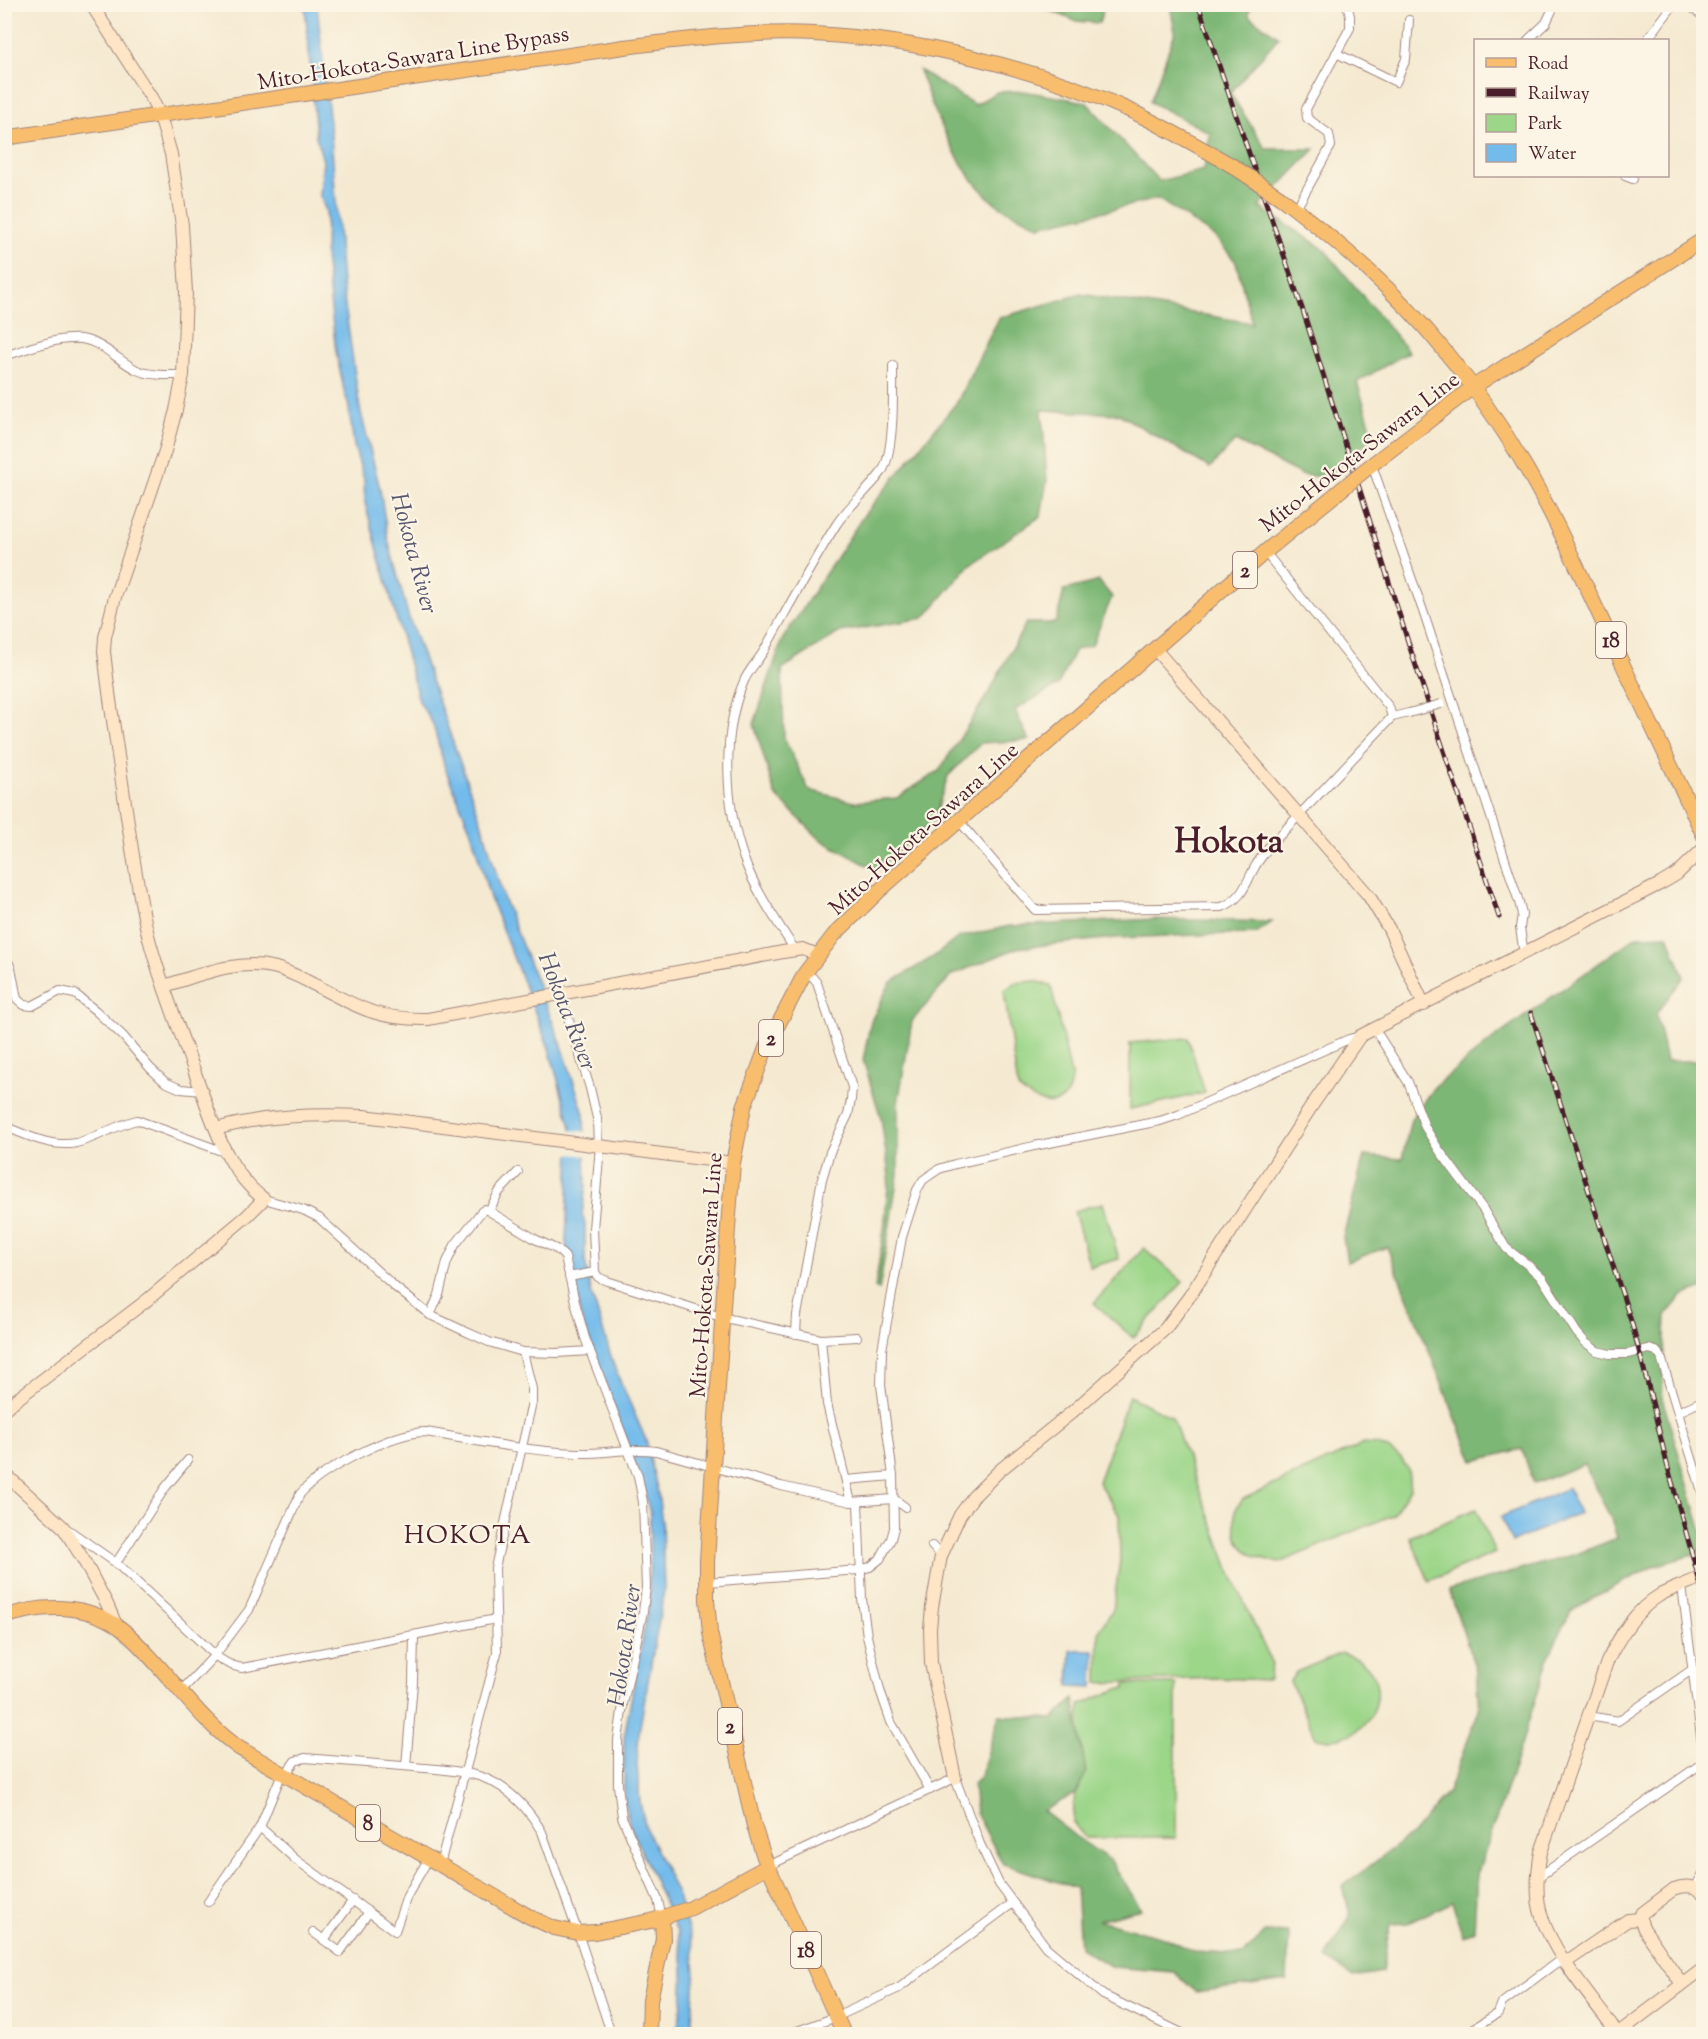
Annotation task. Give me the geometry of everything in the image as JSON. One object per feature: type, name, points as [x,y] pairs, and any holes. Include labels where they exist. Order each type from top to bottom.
[{"type":"main road","name":"Mito-Hokota-Sawara Line Bypass","points":[[4,138],[712,36],[802,34],[864,38],[969,58],[1028,74],[1091,94],[1179,135],[1231,165],[1281,198],[1338,243],[1412,313],[1473,387]]},
{"type":"main road","name":"Mito-Hokota-Sawara Line","points":[[768,1866],[760,1847],[746,1794],[718,1675],[709,1627],[707,1582],[721,1317],[733,1163],[744,1107],[756,1071],[774,1030],[806,973],[834,935],[880,890],[1265,552],[1369,467],[1473,387],[1704,239]]},
{"type":"main road","name":"18","points":[[1473,387],[1522,461],[1551,514],[1704,836]]},
{"type":"main road","name":"8","points":[[4,1617],[39,1608],[63,1608],[97,1616],[116,1625],[126,1632],[211,1725],[229,1741],[542,1923],[578,1933],[595,1932],[666,1916]]},
{"type":"main road","name":"18","points":[[768,1866],[844,2034]]},
{"type":"main road","points":[[649,2033],[650,2000],[666,1916],[688,1909],[768,1866]]},
{"type":"street","points":[[91,4],[152,99],[160,116],[175,179],[184,245],[186,292],[183,375],[170,435],[108,620],[104,651],[136,880],[149,937],[164,986],[216,1129],[227,1153],[251,1190],[264,1199],[303,1210],[319,1218],[395,1287],[430,1314],[489,1341],[523,1352],[590,1351]]},
{"type":"street","points":[[1296,209],[1331,146],[1329,134],[1307,118],[1306,109],[1350,28],[1347,4]]},
{"type":"street","points":[[1529,39],[1546,23],[1555,4]]},
{"type":"street","points":[[1648,39],[1674,4]]},
{"type":"street","points":[[1687,4],[1704,17]]},
{"type":"street","points":[[1336,53],[1396,82],[1406,59],[1409,20]]},
{"type":"street","points":[[4,356],[46,343],[80,339],[94,342],[137,370],[157,374],[183,375]]},
{"type":"street","points":[[795,950],[770,911],[744,860],[731,809],[729,740],[744,678],[764,650],[816,557],[843,515],[882,472],[888,455],[892,422],[892,366]]},
{"type":"street","points":[[1369,467],[1452,700],[1519,902],[1522,914],[1520,928],[1524,954]]},
{"type":"street","points":[[1265,552],[1389,707],[1392,717]]},
{"type":"street","points":[[1155,649],[1355,879],[1380,914],[1424,1005]]},
{"type":"street","points":[[960,822],[1035,910],[1222,907],[1234,902],[1246,888],[1267,849],[1392,717],[1452,700]]},
{"type":"street","points":[[707,1582],[859,1570],[870,1567],[886,1549],[894,1528],[894,1499],[882,1392],[882,1350],[903,1237],[913,1200],[923,1180],[939,1169],[955,1164],[1044,1143],[1160,1121],[1178,1115],[1360,1036],[1424,1005],[1677,874],[1704,848]]},
{"type":"street","points":[[4,908],[4,914]]},
{"type":"street","points":[[164,986],[231,966],[271,966],[368,1011],[403,1020],[428,1019],[795,950],[809,950],[818,955]]},
{"type":"street","points":[[4,952],[11,968],[17,999],[24,1005],[32,1006],[60,991],[75,994],[123,1036],[165,1082],[181,1089],[202,1091]]},
{"type":"street","points":[[796,1334],[797,1314],[822,1179],[830,1152],[848,1115],[852,1087],[817,983],[806,973]]},
{"type":"street","points":[[559,995],[590,1088],[597,1118],[593,1229],[594,1273],[607,1281],[721,1317],[821,1339],[857,1337]]},
{"type":"street","points":[[1374,1028],[1408,1082],[1425,1127],[1439,1150],[1483,1209],[1506,1248],[1542,1278],[1576,1332],[1597,1351],[1627,1354],[1649,1349],[1656,1351],[1661,1357],[1703,1493]]},
{"type":"street","points":[[1184,2034],[1103,1995],[1046,1947],[999,1884],[955,1778],[931,1663],[932,1607],[941,1556],[960,1515],[980,1488],[1079,1406],[1165,1329],[1360,1036]]},
{"type":"street","points":[[216,1129],[271,1118],[331,1114],[391,1118],[733,1163]]},
{"type":"street","points":[[4,1126],[55,1144],[67,1144],[78,1143],[137,1120],[227,1153]]},
{"type":"street","points":[[489,1210],[499,1192],[518,1172]]},
{"type":"street","points":[[4,1409],[146,1301],[264,1199]]},
{"type":"street","points":[[430,1314],[439,1295],[447,1262],[455,1245],[485,1209],[558,1250],[565,1257],[581,1325],[631,1450],[643,1502],[646,1587],[621,1722],[617,1762],[618,1785],[622,1817],[666,1916]]},
{"type":"street","points":[[4,1215],[4,1222]]},
{"type":"street","points":[[570,1276],[594,1273]]},
{"type":"street","points":[[821,1339],[827,1404],[846,1480],[854,1502],[867,1636],[880,1690],[891,1722],[930,1790]]},
{"type":"street","points":[[260,1827],[295,1859],[395,1931],[407,1896],[434,1861],[464,1773],[497,1653],[495,1568],[532,1402],[532,1389],[523,1352]]},
{"type":"street","points":[[1678,1412],[1704,1400]]},
{"type":"street","points":[[181,1691],[215,1655],[249,1610],[300,1494],[329,1469],[399,1436],[426,1432],[522,1449],[594,1454],[631,1450],[656,1451],[781,1486],[854,1502],[894,1499],[905,1507]]},
{"type":"street","points":[[116,1563],[165,1488],[189,1460]]},
{"type":"street","points":[[4,1473],[63,1527],[116,1563],[215,1655],[228,1664],[242,1668],[496,1619]]},
{"type":"street","points":[[846,1480],[892,1476]]},
{"type":"street","points":[[63,1527],[83,1559],[116,1625]]},
{"type":"street","points":[[932,1545],[941,1556]]},
{"type":"street","points":[[1704,1576],[1660,1595],[1650,1602],[1624,1630],[1607,1662],[1588,1716],[1541,1852],[1538,1878],[1542,1918],[1553,1941],[1566,1962],[1622,2033],[1704,1968]]},
{"type":"street","points":[[1538,1878],[1704,1762],[1682,1586]]},
{"type":"street","points":[[406,1766],[413,1683],[414,1636]]},
{"type":"street","points":[[1588,1716],[1618,1721],[1693,1670]]},
{"type":"street","points":[[208,1902],[260,1827],[284,1774],[295,1761],[305,1758],[406,1766],[480,1777],[495,1784],[518,1801],[533,1816],[542,1832],[611,2033],[649,2033]]},
{"type":"street","points":[[768,1866],[955,1778]]},
{"type":"street","points":[[1682,1984],[1644,1929],[1641,1919],[1644,1911],[1674,1888],[1685,1886],[1699,1891],[1704,1872]]},
{"type":"street","points":[[324,1940],[353,1900]]},
{"type":"street","points":[[789,2034],[836,2017],[899,1988],[1013,1903]]},
{"type":"street","points":[[313,1932],[340,1952],[369,1912]]},
{"type":"street","points":[[1465,2034],[1498,2013],[1502,2003],[1556,1963],[1566,1962],[1628,1920],[1641,1919]]},
{"type":"green space","points":[[1105,4],[1099,23],[1075,21],[1038,5]]},
{"type":"green space","points":[[1170,5],[1250,5],[1249,16],[1279,37],[1230,93],[1266,149],[1315,149],[1259,207],[1324,249],[1409,352],[1357,382],[1374,437],[1326,477],[1302,475],[1235,441],[1210,468],[1119,414],[1042,410],[1047,480],[1041,516],[969,565],[924,618],[840,632],[782,669],[784,738],[809,790],[854,802],[897,798],[939,771],[989,692],[1026,623],[1056,623],[1064,590],[1099,581],[1112,597],[1092,645],[1075,650],[1058,685],[1015,710],[1029,740],[981,743],[948,776],[936,818],[876,870],[821,840],[775,795],[754,724],[782,640],[864,515],[957,402],[999,318],[1081,294],[1252,323],[1236,262],[1215,237],[1158,199],[1039,226],[998,205],[984,193],[960,161],[932,105],[919,70],[975,105],[997,92],[1023,91],[1086,102],[1159,181],[1204,170],[1210,133],[1150,102],[1175,32]]},
{"type":"green space","points":[[1155,919],[1272,922],[1256,933],[1115,938],[1017,948],[952,975],[912,1021],[898,1103],[898,1175],[879,1290],[875,1288],[889,1176],[881,1118],[863,1060],[871,1021],[890,983],[933,957],[959,937],[1010,926]]},
{"type":"green space","points":[[1668,935],[1684,977],[1656,1014],[1666,1061],[1703,1059],[1704,1288],[1682,1296],[1666,1315],[1662,1398],[1703,1535],[1703,1552],[1654,1566],[1571,1611],[1550,1654],[1477,1875],[1474,1930],[1463,1936],[1452,1902],[1408,1923],[1390,1924],[1382,1972],[1353,1977],[1326,1958],[1350,1916],[1343,1886],[1412,1834],[1448,1792],[1479,1710],[1476,1670],[1449,1590],[1579,1553],[1617,1538],[1612,1521],[1584,1464],[1534,1484],[1522,1449],[1473,1461],[1387,1247],[1347,1262],[1343,1237],[1364,1156],[1402,1159],[1411,1119],[1434,1087],[1493,1039],[1637,936]]},
{"type":"green space","points":[[1036,981],[1051,986],[1072,1079],[1067,1094],[1056,1103],[1036,1100],[1018,1088],[1004,991],[1014,983]]},
{"type":"green space","points":[[1188,1038],[1205,1093],[1130,1109],[1130,1043]]},
{"type":"green space","points":[[1103,1203],[1119,1259],[1090,1267],[1074,1211]]},
{"type":"green space","points":[[1144,1248],[1183,1282],[1133,1338],[1094,1303]]},
{"type":"green space","points":[[1129,1396],[1172,1417],[1229,1569],[1272,1664],[1269,1680],[1214,1678],[1098,1683],[1099,1631],[1113,1609],[1120,1560],[1119,1515],[1098,1482]]},
{"type":"green space","points":[[1363,1444],[1378,1445],[1388,1449],[1401,1458],[1408,1469],[1410,1489],[1393,1515],[1279,1563],[1255,1556],[1244,1549],[1237,1538],[1235,1525],[1235,1510],[1243,1499]]},
{"type":"green space","points":[[1476,1509],[1495,1553],[1429,1581],[1410,1537]]},
{"type":"green space","points":[[1341,1653],[1360,1661],[1372,1674],[1377,1689],[1376,1705],[1368,1720],[1356,1731],[1338,1738],[1316,1738],[1290,1681],[1296,1672]]},
{"type":"green space","points":[[1125,1684],[1176,1684],[1176,1838],[1085,1838],[1073,1822],[1080,1705],[1118,1689],[1125,1689]]},
{"type":"green space","points":[[1074,1699],[1086,1773],[1076,1793],[1043,1811],[1111,1861],[1141,1909],[1098,1920],[1164,1937],[1195,1952],[1244,1955],[1265,1932],[1289,1933],[1287,1980],[1196,1992],[1174,1972],[1112,1967],[1080,1948],[1076,1888],[1003,1864],[976,1813],[973,1785],[981,1775],[999,1715],[1053,1719]]},
{"type":"water","points":[[305,5],[317,5],[331,135],[342,285],[360,409],[380,489],[388,540],[408,615],[483,827],[503,897],[562,1046],[584,1114],[586,1186],[582,1214],[585,1223],[585,1261],[591,1292],[615,1369],[646,1440],[658,1493],[662,1523],[664,1591],[639,1732],[637,1764],[640,1803],[646,1829],[678,1896],[693,1946],[695,1976],[691,2034],[676,2034],[683,1982],[682,1957],[677,1931],[630,1826],[624,1802],[624,1737],[649,1604],[650,1513],[643,1486],[581,1318],[566,1242],[571,1127],[549,1048],[490,898],[471,831],[445,768],[433,724],[419,701],[365,503],[364,479],[354,446],[348,402],[336,352],[325,256],[326,211],[320,196],[323,161],[316,136]]},
{"type":"water","points":[[1568,1488],[1579,1513],[1512,1542],[1501,1517]]},
{"type":"water","points":[[1071,1650],[1094,1650],[1093,1687],[1069,1686]]},
{"type":"pier","points":[[568,1130],[587,1132],[588,1156],[568,1154]]},
{"type":"railway","points":[[1198,4],[1304,314],[1410,648],[1499,917]]},
{"type":"railway","points":[[1531,1013],[1632,1324],[1667,1464],[1704,1597]]},
{"type":"district","name":"Hokota","points":[[1229,840]]},
{"type":"district","name":"HOKOTA","points":[[468,1534]]},
{"type":"water label","name":"Hokota River","points":[[415,553]]},
{"type":"water label","name":"Hokota River","points":[[568,1011]]},
{"type":"water label","name":"Hokota River","points":[[624,1645]]}]
